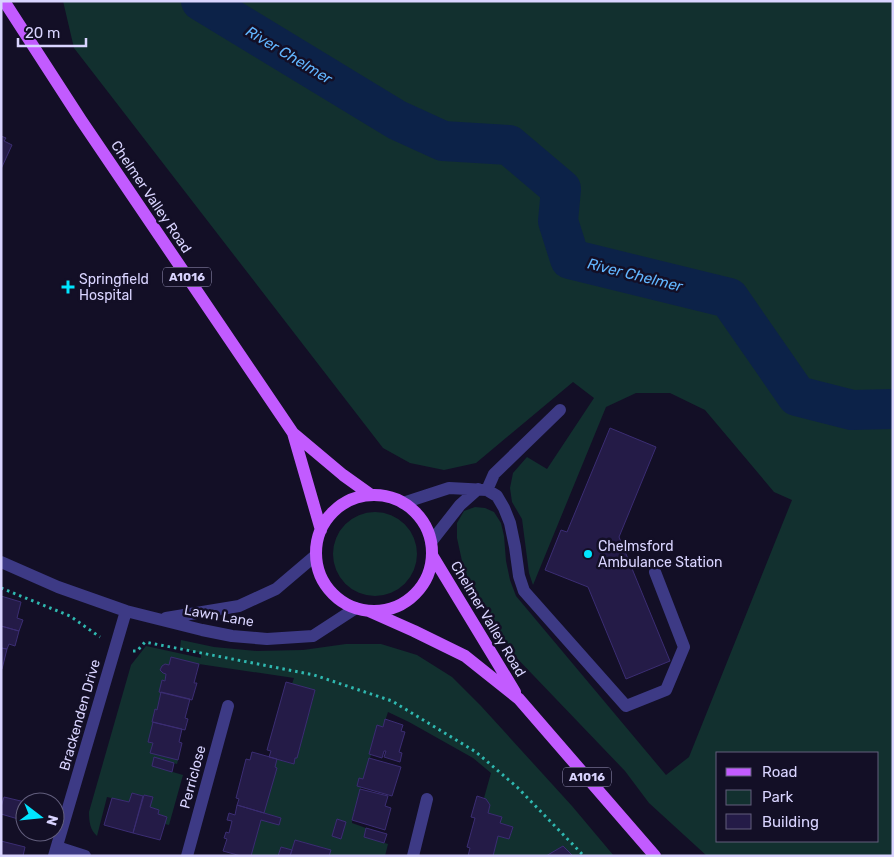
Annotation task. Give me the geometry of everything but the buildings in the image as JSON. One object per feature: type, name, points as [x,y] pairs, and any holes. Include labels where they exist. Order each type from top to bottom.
[{"type":"main road","name":"Chelmer Valley Road","points":[[4,1],[86,128],[293,433],[344,475],[372,495]]},
{"type":"main road","name":"Chelmer Valley Road","points":[[293,433],[321,530]]},
{"type":"main road","name":"A1016","points":[[372,495],[388,496],[403,503],[417,514],[428,531],[432,548],[428,574],[424,584],[414,596],[388,610],[369,611],[345,604],[327,588],[322,578],[316,555],[317,542],[321,530],[328,518],[338,507],[361,496],[372,495]]},
{"type":"main road","name":"Chelmer Valley Road","points":[[432,548],[519,699]]},
{"type":"main road","name":"Chelmer Valley Road","points":[[369,611],[465,656],[519,699],[655,856]]},
{"type":"street","points":[[432,548],[460,505],[482,490],[494,474],[560,410]]},
{"type":"street","points":[[403,503],[449,488],[482,490],[497,496],[510,523],[519,576],[524,591],[626,706],[666,690],[684,647],[655,572]]},
{"type":"street","name":"Lawn Lane","points":[[158,619],[239,606],[276,589],[316,555]]},
{"type":"street","name":"Lawn Lane","points":[[1,562],[58,587],[126,611],[232,636],[267,639],[313,636],[356,608]]},
{"type":"street","name":"Brackenden Drive","points":[[56,852],[126,611]]},
{"type":"street","name":"Perriclose","points":[[187,856],[228,706]]},
{"type":"street","points":[[413,856],[427,799]]},
{"type":"street","points":[[56,852],[85,856]]},
{"type":"path","points":[[1,588],[70,616],[116,648],[138,652],[145,642],[314,676],[392,701],[476,752],[517,787],[584,856]]},
{"type":"green space","points":[[63,1],[893,1],[893,856],[707,856],[649,803],[625,771],[511,652],[491,624],[469,583],[457,538],[457,523],[464,511],[475,507],[485,508],[494,512],[501,523],[506,561],[516,596],[666,775],[689,757],[792,500],[774,492],[705,410],[670,393],[636,393],[606,407],[533,585],[529,573],[522,519],[512,502],[510,488],[513,473],[527,457],[547,469],[594,398],[573,382],[476,463],[444,470],[410,463],[383,448],[74,48]]},
{"type":"green space","points":[[375,512],[391,515],[405,524],[414,538],[417,554],[414,570],[405,584],[391,593],[375,596],[359,593],[345,584],[336,570],[333,554],[336,538],[345,524],[359,515]]},
{"type":"green space","points":[[181,640],[214,647],[257,651],[303,650],[346,644],[381,644],[417,655],[452,677],[481,706],[572,806],[614,856],[573,856],[563,846],[546,856],[493,856],[498,836],[509,839],[513,827],[500,823],[502,817],[488,813],[490,805],[484,798],[491,773],[473,758],[388,712],[383,727],[377,725],[369,754],[371,755],[363,779],[359,778],[357,786],[361,787],[352,820],[352,823],[366,828],[364,837],[388,844],[385,856],[329,856],[331,850],[295,840],[292,850],[281,847],[278,856],[251,856],[261,820],[279,824],[281,818],[264,813],[277,759],[293,764],[295,758],[297,758],[315,690],[292,684],[294,678],[199,664],[171,657],[169,665],[165,664],[160,670],[166,674],[165,681],[162,680],[149,742],[153,743],[151,753],[178,760],[177,764],[154,758],[152,766],[183,775],[169,825],[165,824],[167,817],[158,814],[159,810],[150,807],[153,797],[132,793],[129,802],[107,797],[97,836],[90,825],[89,812],[131,665],[146,646],[201,658],[201,653],[180,648]],"holes":[[[337,819],[346,822],[341,839],[332,836]]]},
{"type":"waterway","name":"River Chelmer","points":[[201,1],[397,120],[443,141],[509,145],[561,189],[558,221],[570,259],[729,298],[797,396],[852,410],[893,409]]},
{"type":"place","name":"Springfield Hospital","points":[[68,287]]},
{"type":"place","name":"Chelmsford Ambulance Station","points":[[588,554]]}]
